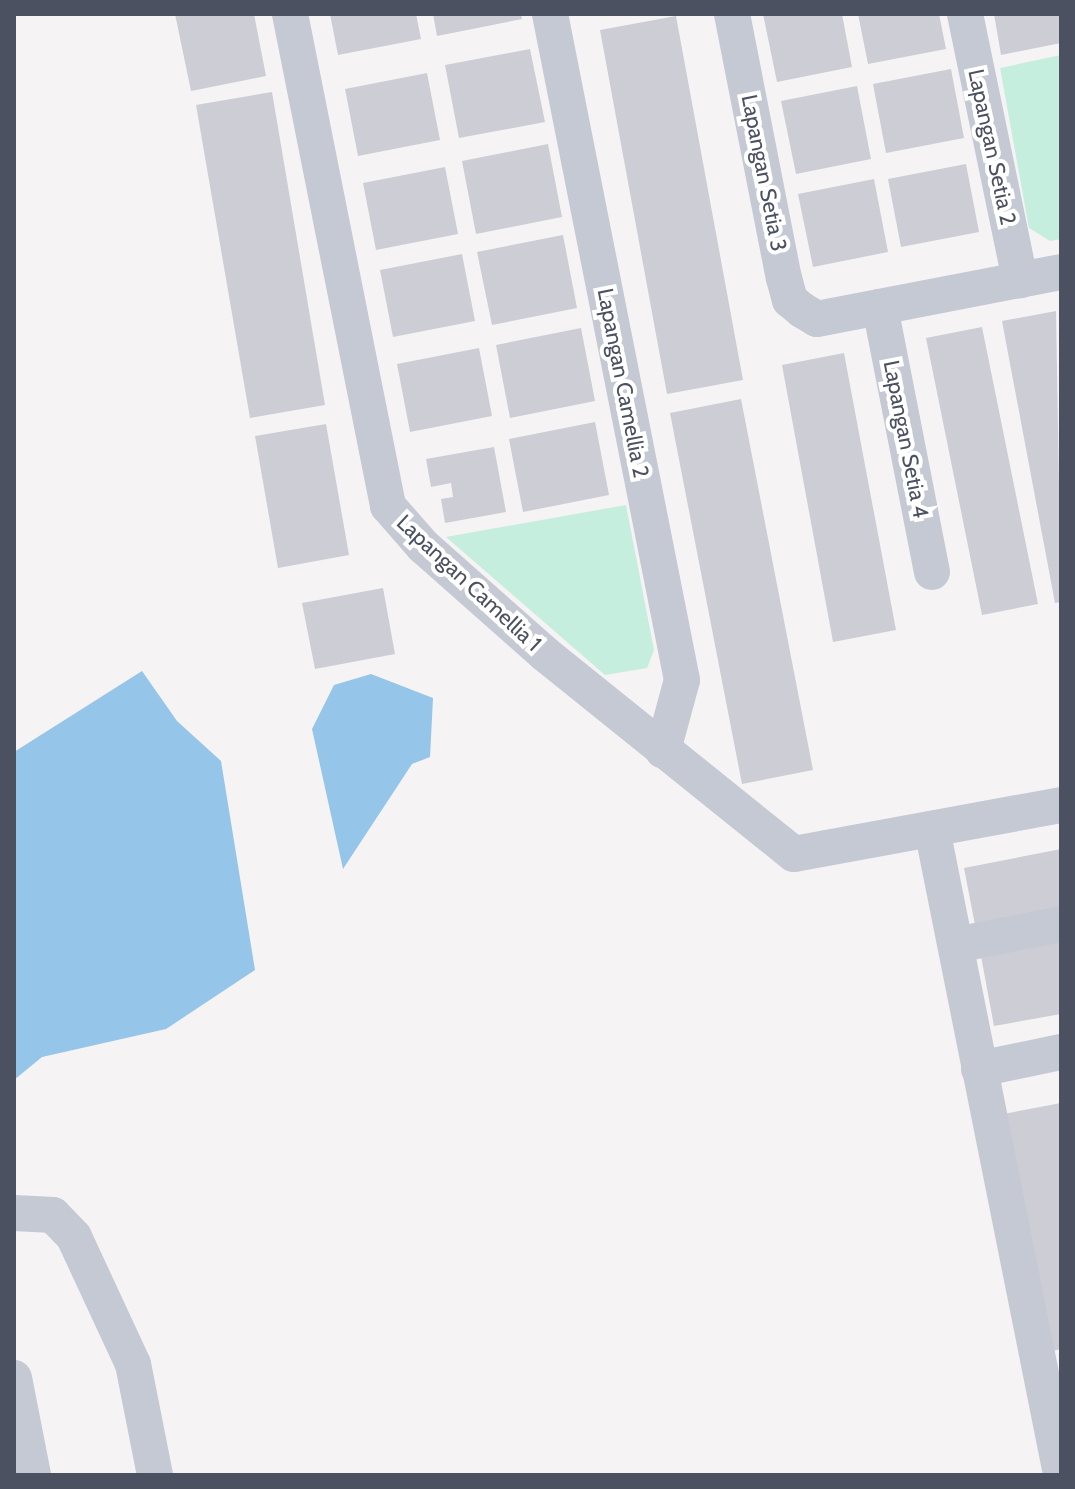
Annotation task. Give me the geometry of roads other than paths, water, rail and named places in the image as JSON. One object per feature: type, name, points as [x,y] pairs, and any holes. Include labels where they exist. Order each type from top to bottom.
[{"type":"street","name":"Lapangan Camellia 1","points":[[290,14],[388,506],[478,595],[663,750],[794,854],[1061,805]]},
{"type":"street","name":"Lapangan Camellia 2","points":[[550,14],[682,680],[663,750]]},
{"type":"street","name":"Lapangan Setia 3","points":[[732,14],[790,300],[817,319],[880,307]]},
{"type":"street","name":"Lapangan Setia 2","points":[[965,14],[1020,280]]},
{"type":"street","points":[[880,307],[1061,272]]},
{"type":"street","name":"Lapangan Setia 4","points":[[880,307],[932,572]]},
{"type":"street","points":[[932,829],[1061,1474]]},
{"type":"street","points":[[956,945],[1061,924]]},
{"type":"street","points":[[979,1069],[1061,1052]]},
{"type":"street","points":[[14,1213],[53,1215],[74,1237],[133,1364],[155,1475]]},
{"type":"street","points":[[14,1378],[33,1475]]},
{"type":"water","points":[[142,671],[177,721],[221,761],[255,970],[166,1029],[42,1057],[14,1080],[14,752]]},
{"type":"water","points":[[371,674],[433,698],[430,757],[412,764],[343,869],[312,729],[334,685]]}]
